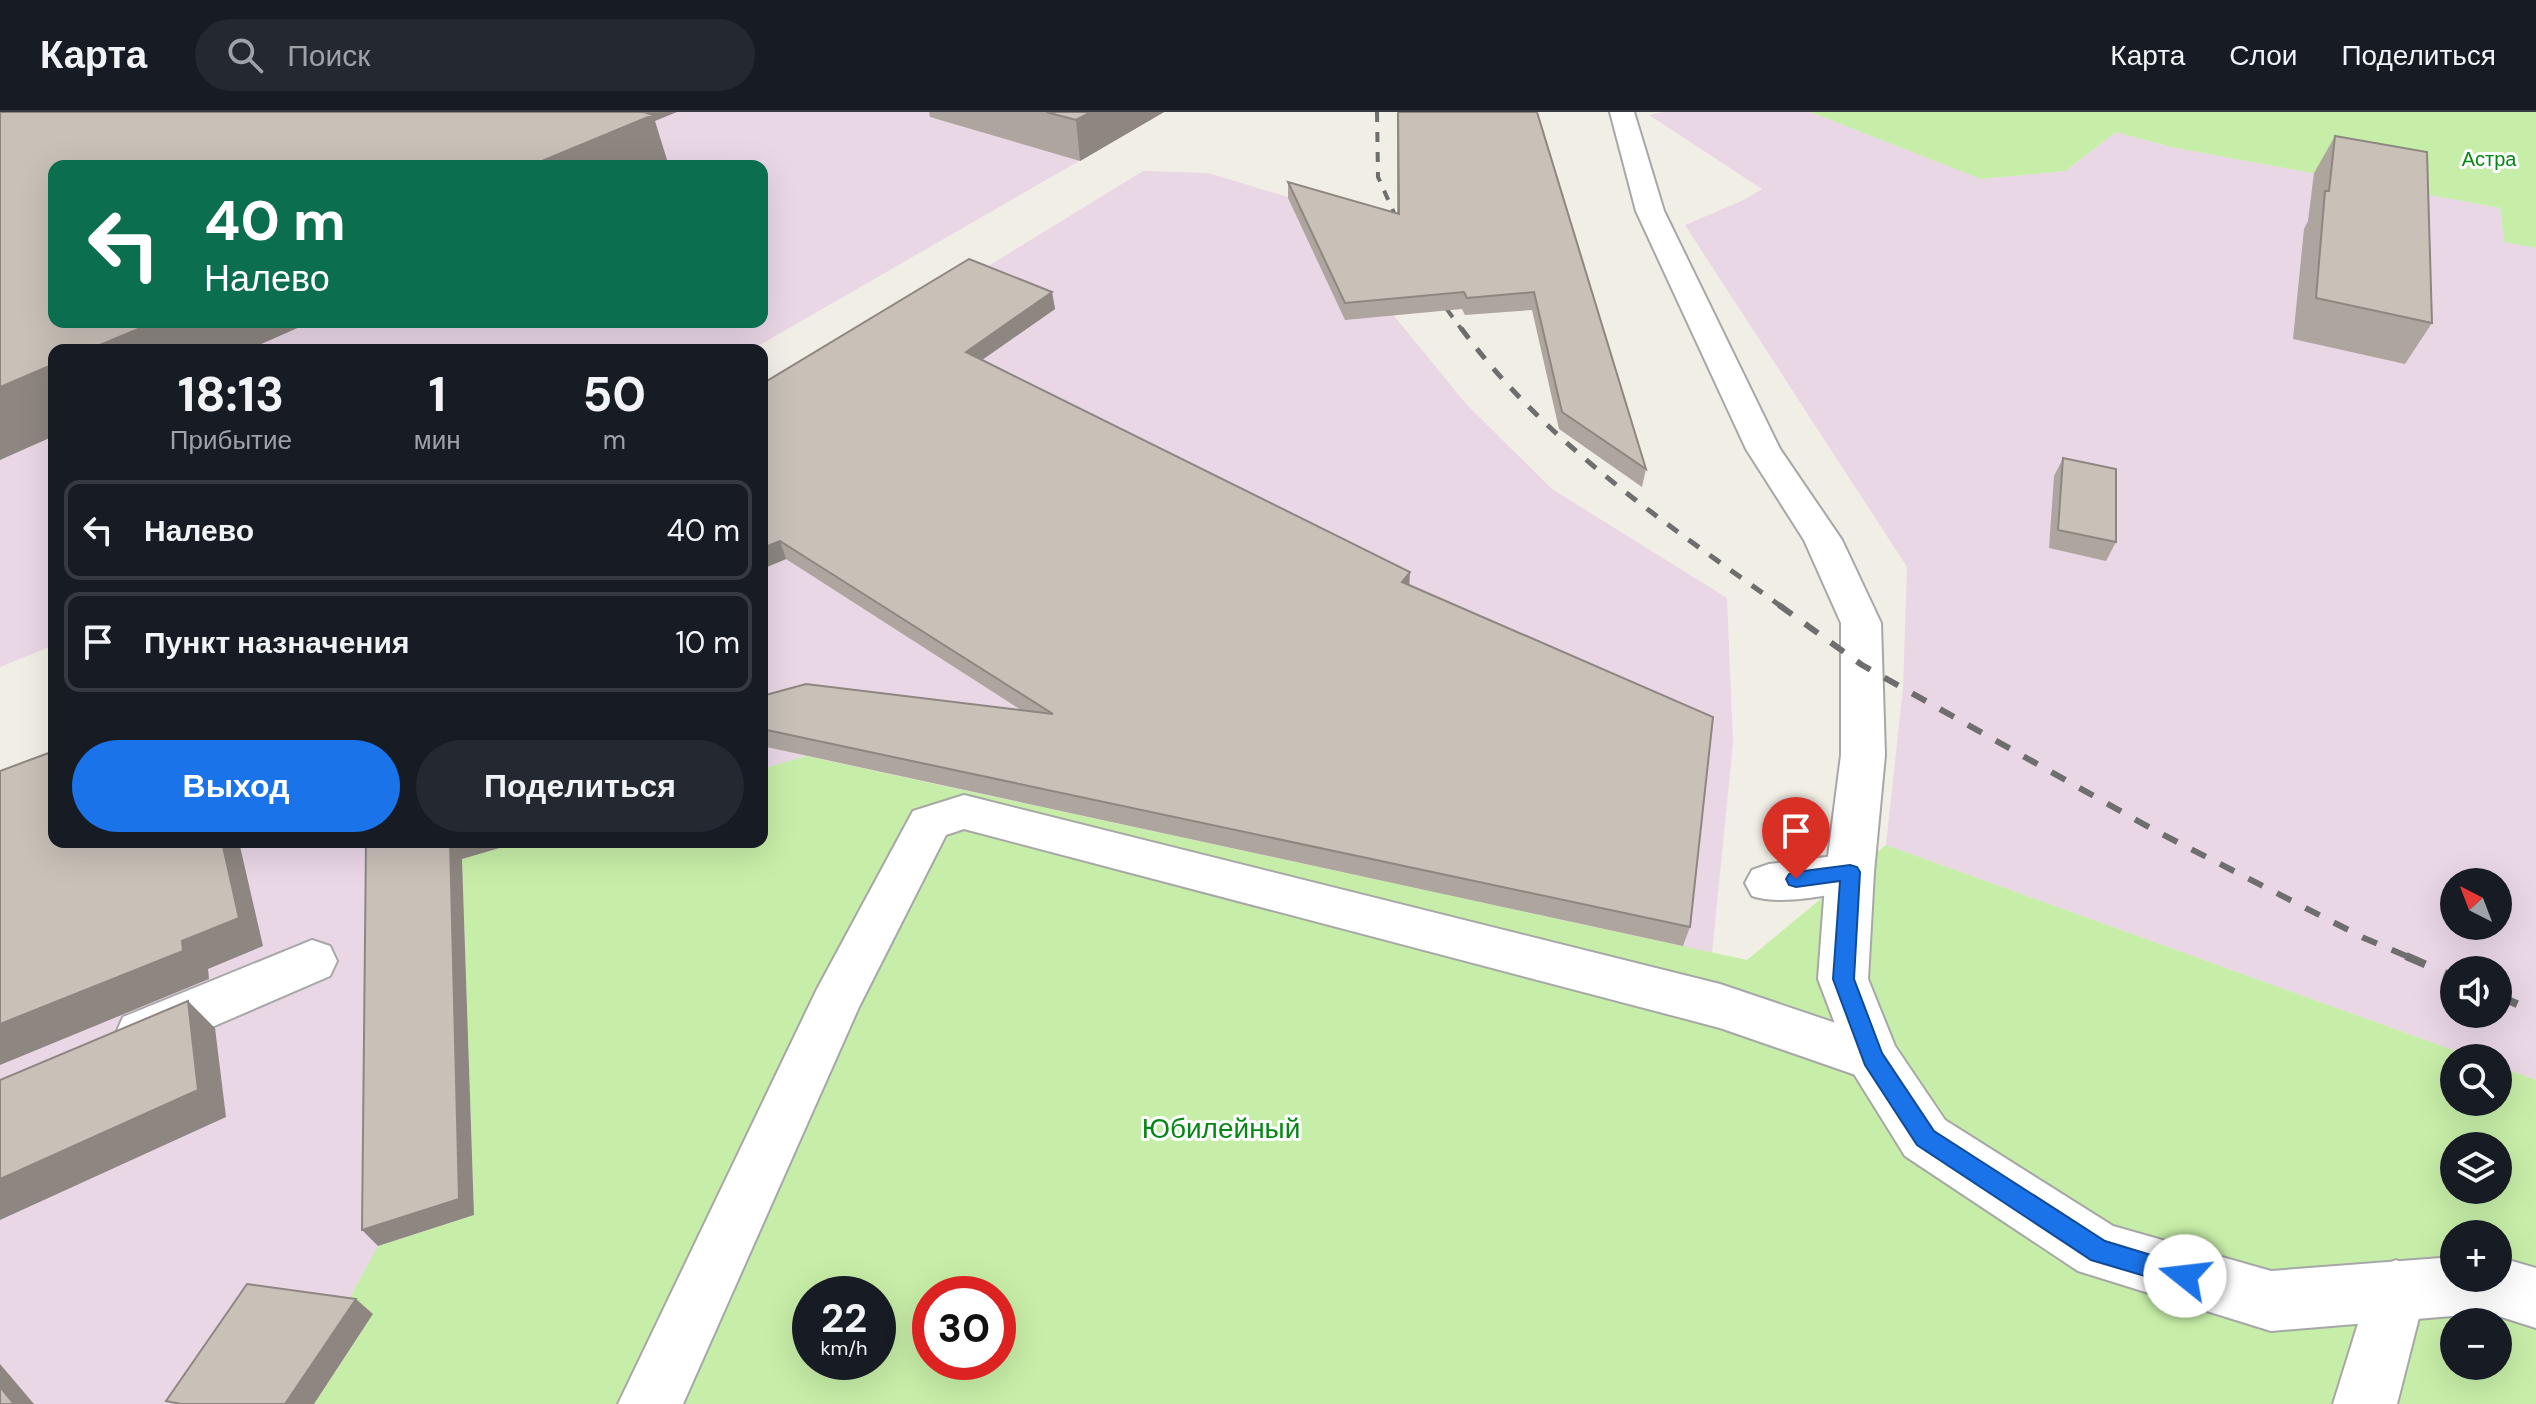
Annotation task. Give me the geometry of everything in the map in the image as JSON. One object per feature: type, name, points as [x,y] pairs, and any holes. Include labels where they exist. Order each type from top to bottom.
[{"type":"street","points":[[1622,112],[1650,211],[1763,449],[1823,540],[1861,623],[1863,755],[1850,872],[1843,979],[1873,1058],[1925,1138],[2099,1251],[2271,1301],[2489,1284],[2536,1298]]},
{"type":"street","points":[[650,1404],[835,1004],[929,823],[964,812],[1720,1006],[1873,1058]]},
{"type":"street","points":[[1769,883],[1850,872]]},
{"type":"street","points":[[99,1051],[312,961]]},
{"type":"street","points":[[2365,1404],[2396,1290]]},
{"type":"shaded area","points":[[0,112],[1164,112],[761,344],[48,344],[48,647],[0,667]]},
{"type":"shaded area","points":[[1664,112],[1810,112],[1982,179],[2065,171],[2116,132],[2171,147],[2500,208],[2504,242],[2536,248],[2536,1080],[2512,1071],[2512,1044],[2440,1045],[1886,845],[1903,688],[1907,567],[1685,225],[1762,189],[1649,115]]},
{"type":"shaded area","points":[[1143,171],[1208,173],[1348,215],[1395,317],[1467,405],[1552,489],[1727,598],[1733,743],[1712,953],[807,756],[768,767],[768,401]]},
{"type":"shaded area","points":[[0,809],[48,838],[48,848],[501,848],[462,860],[474,1215],[378,1246],[314,1404],[0,1404]]},
{"type":"green space","name":"Астра","points":[[1810,112],[2536,112],[2536,248],[2504,242],[2500,208],[2171,147],[2116,132],[2065,171],[1981,179]]},
{"type":"green space","name":"Юбилейный","points":[[806,756],[1747,960],[1886,845],[2440,1045],[2440,1116],[2512,1116],[2512,1071],[2536,1080],[2536,1404],[314,1404],[372,1316],[343,1310],[378,1246],[474,1215],[462,859],[500,848],[768,848],[768,767]]},
{"type":"building","points":[[0,112],[644,112],[653,115],[544,160],[48,160],[48,328],[141,328],[102,344],[48,344],[48,367],[0,387]]},
{"type":"building","points":[[1046,112],[1091,112],[1076,120]]},
{"type":"building","points":[[1398,112],[1537,112],[1646,469],[1562,412],[1534,292],[1467,298],[1464,292],[1345,303],[1288,182],[1399,214]]},
{"type":"building","points":[[2335,136],[2427,152],[2432,323],[2316,298],[2325,191],[2329,191]]},
{"type":"building","points":[[969,259],[1052,292],[966,352],[1410,572],[1402,582],[1713,717],[1690,927],[768,730],[768,694],[806,684],[1053,714],[780,541],[768,546],[768,380]]},
{"type":"building","points":[[2063,458],[2116,469],[2116,542],[2058,530]]},
{"type":"building","points":[[48,753],[48,848],[223,848],[239,918],[182,941],[183,951],[0,1024],[0,771]]},
{"type":"building","points":[[366,848],[450,848],[459,1199],[362,1230]]},
{"type":"building","points":[[188,1001],[198,1090],[0,1179],[0,1080]]},
{"type":"building","points":[[247,1284],[356,1299],[285,1404],[181,1404],[166,1401]]},
{"type":"building","points":[[0,1387],[14,1404],[0,1404]]},
{"type":"railway","points":[[1377,112],[1378,177],[1403,233]]},
{"type":"railway","points":[[1435,293],[1462,330]]},
{"type":"railway","points":[[1461,328],[1494,370],[1531,409],[1610,480],[1782,607]]},
{"type":"railway","points":[[1779,605],[1862,665],[2154,830],[2364,938],[2411,958]]},
{"type":"railway","points":[[2406,956],[2440,971]]},
{"type":"railway","points":[[2512,1002],[2536,1012]]},
{"type":"route","points":[[1796,879],[1850,872],[1843,979],[1873,1058],[1925,1138],[2099,1251],[2185,1276]]}]
